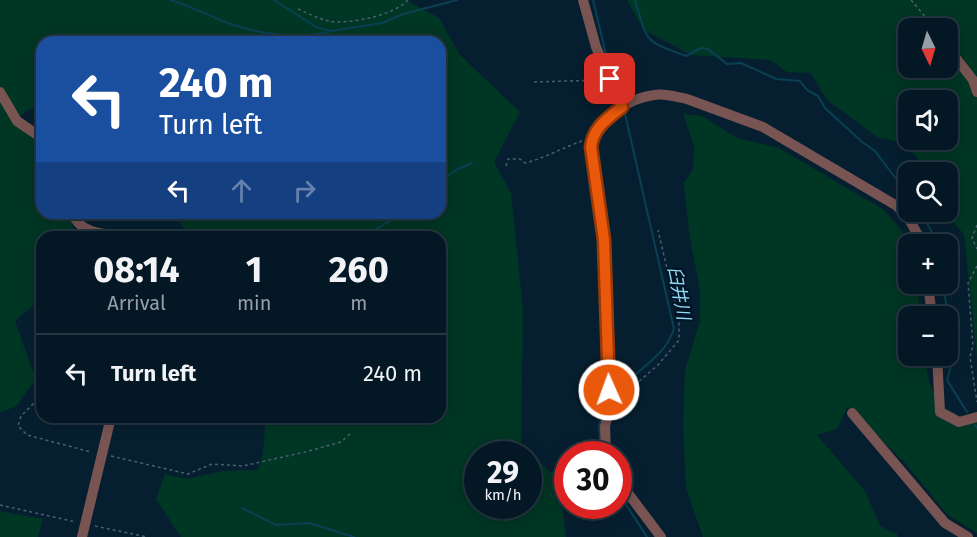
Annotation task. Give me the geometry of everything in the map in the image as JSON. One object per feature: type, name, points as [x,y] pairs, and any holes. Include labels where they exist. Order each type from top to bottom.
[{"type":"street","points":[[583,0],[596,47],[622,107]]},
{"type":"street","points":[[958,60],[973,81],[977,92]]},
{"type":"street","points":[[0,92],[17,121],[36,134]]},
{"type":"street","points":[[606,441],[605,426],[611,405],[604,240],[592,142],[602,123],[622,107],[655,94],[687,99],[764,127],[897,206],[909,219],[917,234]]},
{"type":"street","points":[[76,219],[80,226],[90,231]]},
{"type":"street","points":[[938,366],[940,412],[959,422],[977,417]]},
{"type":"street","points":[[852,413],[945,523],[968,537]]},
{"type":"street","points":[[82,537],[110,423]]},
{"type":"street","points":[[632,499],[661,537]]},
{"type":"path","points":[[298,9],[330,22],[376,17],[398,8],[408,0]]},
{"type":"path","points":[[911,0],[926,18]]},
{"type":"path","points":[[534,82],[610,79]]},
{"type":"path","points":[[506,166],[508,159],[520,159],[525,163],[546,158],[560,149],[585,140],[592,142]]},
{"type":"path","points":[[977,225],[972,238],[977,249]]},
{"type":"path","points":[[611,405],[658,365],[679,340],[679,320],[658,230]]},
{"type":"path","points":[[977,266],[968,283],[973,346],[970,357],[977,402]]},
{"type":"path","points":[[36,401],[21,416],[18,426],[27,435],[188,474],[212,464],[243,466],[305,452],[341,442],[351,433]]},
{"type":"path","points":[[0,505],[147,537]]},
{"type":"green space","points":[[0,0],[406,0],[439,18],[460,55],[520,112],[494,162],[511,193],[523,310],[521,441],[464,441],[464,519],[542,519],[542,465],[554,475],[554,519],[564,519],[566,537],[181,537],[156,499],[165,474],[187,479],[221,471],[258,470],[263,453],[266,423],[446,423],[446,231],[189,231],[183,228],[178,219],[446,219],[446,36],[36,36],[36,107],[26,111],[14,122],[36,138],[36,219],[71,219],[73,228],[81,231],[36,231],[36,303],[15,321],[36,379],[16,406],[0,413]]},
{"type":"green space","points":[[627,0],[977,0],[977,357],[964,235],[954,222],[958,222],[958,162],[920,162],[910,150],[958,150],[958,90],[898,90],[898,142],[877,137],[827,100],[811,73],[787,72],[770,60],[691,55],[643,29]]},
{"type":"green space","points":[[683,114],[702,116],[737,138],[779,148],[884,210],[903,232],[904,234],[898,234],[898,294],[918,294],[920,306],[898,306],[898,366],[926,366],[930,385],[938,400],[952,412],[961,417],[976,413],[977,410],[977,533],[948,515],[905,463],[848,406],[837,429],[817,435],[865,491],[880,526],[897,534],[898,537],[703,537],[686,488],[683,426],[685,370],[700,321],[700,291],[689,232],[684,183],[693,169],[694,146]]},
{"type":"green space","points":[[0,511],[43,519],[38,537],[0,537]]},
{"type":"waterway","points":[[170,0],[255,31],[280,35],[329,32]]},
{"type":"waterway","points":[[274,0],[316,27],[331,31],[382,23],[403,14],[457,0]]},
{"type":"waterway","name":"臼井川","points":[[593,0],[608,63]]},
{"type":"waterway","points":[[635,0],[642,25],[649,38],[662,47],[686,56],[701,48],[708,49],[727,64],[741,63],[776,79],[800,81],[807,90],[818,96],[825,108],[875,151],[898,181]]},
{"type":"waterway","name":"臼井川","points":[[615,393],[656,357],[674,329],[625,114]]},
{"type":"waterway","points":[[446,178],[472,163]]},
{"type":"waterway","points":[[373,231],[393,219]]},
{"type":"waterway","points":[[926,222],[933,234]]},
{"type":"waterway","points":[[944,294],[956,349],[947,380],[967,412]]},
{"type":"waterway","name":"臼井川","points":[[600,441],[599,425],[606,405]]},
{"type":"waterway","points":[[242,508],[276,525],[309,523],[354,537]]},
{"type":"waterway","name":"臼井川","points":[[632,514],[647,537]]},
{"type":"route","points":[[609,390],[604,240],[591,147],[592,138],[602,123],[622,107],[610,79]]}]
